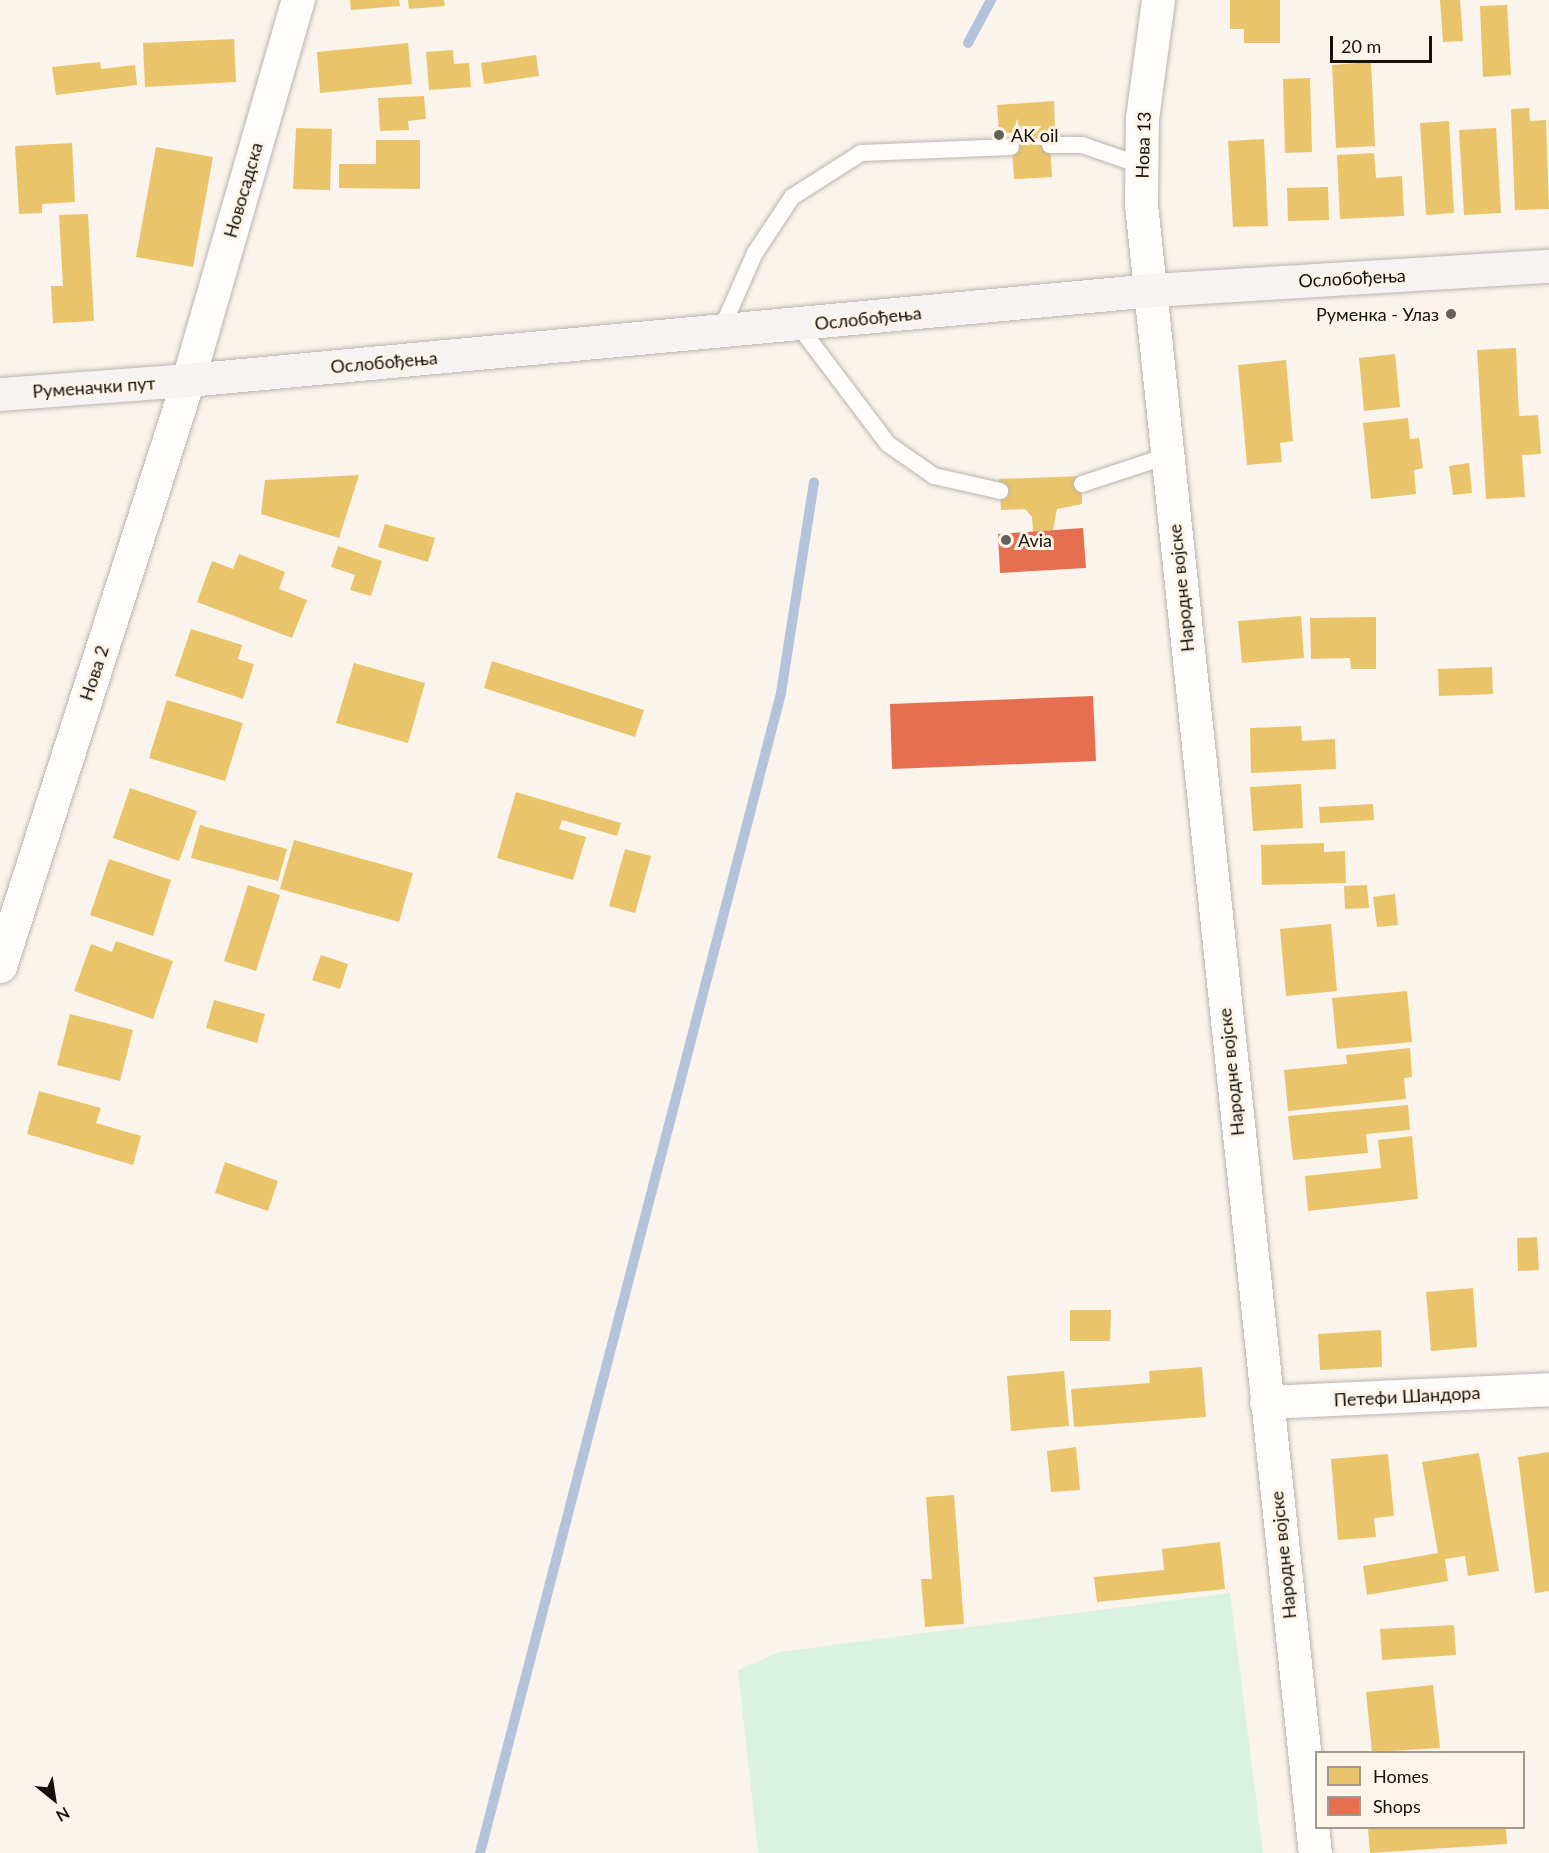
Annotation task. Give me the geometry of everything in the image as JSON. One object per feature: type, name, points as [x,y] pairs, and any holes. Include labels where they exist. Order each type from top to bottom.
[{"type":"main road","name":"Ослобођења","points":[[188,380],[721,330],[798,325],[1152,290],[1549,266]]},
{"type":"main road","name":"Руменачки пут","points":[[0,394],[188,380]]},
{"type":"street","name":"Новосадска","points":[[188,380],[298,0]]},
{"type":"street","name":"Нова 13","points":[[1152,290],[1140,165],[1142,118],[1158,0]]},
{"type":"street","name":"Народне војске","points":[[1152,290],[1167,456],[1266,1402],[1316,1853]]},
{"type":"street","name":"Нова 2","points":[[0,966],[188,380]]},
{"type":"street","name":"Петефи Шандора","points":[[1266,1402],[1549,1389]]},
{"type":"lane","points":[[1050,145],[1082,146],[1140,165]]},
{"type":"lane","points":[[721,330],[755,253],[792,197],[861,153],[1011,147]]},
{"type":"lane","points":[[798,325],[888,444],[934,476],[1000,492]]},
{"type":"lane","points":[[1082,484],[1167,456]]},
{"type":"green space","points":[[1230,1593],[1263,1853],[758,1853],[738,1670],[780,1652]]},
{"type":"building: Homes","points":[[350,0],[399,0],[400,6],[351,10]]},
{"type":"building: Homes","points":[[408,0],[444,0],[445,6],[409,9]]},
{"type":"building: Homes","points":[[1230,0],[1280,0],[1280,43],[1244,43],[1244,29],[1230,29]]},
{"type":"building: Homes","points":[[1440,0],[1460,0],[1463,41],[1443,42]]},
{"type":"building: Homes","points":[[1507,5],[1511,75],[1483,77],[1480,6]]},
{"type":"building: Homes","points":[[234,39],[236,82],[145,87],[143,43]]},
{"type":"building: Homes","points":[[408,43],[412,84],[320,93],[317,52]]},
{"type":"building: Homes","points":[[453,50],[454,64],[469,63],[471,87],[429,90],[426,52]]},
{"type":"building: Homes","points":[[536,55],[539,76],[484,84],[481,63]]},
{"type":"building: Homes","points":[[100,62],[101,69],[135,65],[137,85],[56,95],[52,67]]},
{"type":"building: Homes","points":[[1371,62],[1375,146],[1336,148],[1332,65]]},
{"type":"building: Homes","points":[[1310,78],[1312,152],[1285,153],[1283,79]]},
{"type":"building: Homes","points":[[424,96],[426,119],[408,121],[409,130],[380,131],[378,98]]},
{"type":"building: Homes","points":[[1054,101],[1055,130],[1049,130],[1052,177],[1014,179],[1011,133],[999,133],[997,105]]},
{"type":"building: Homes","points":[[1529,108],[1530,121],[1546,120],[1549,209],[1515,210],[1511,109]]},
{"type":"building: Homes","points":[[1449,121],[1454,213],[1426,215],[1420,123]]},
{"type":"building: Homes","points":[[296,128],[332,129],[330,190],[293,189]]},
{"type":"building: Homes","points":[[1496,128],[1501,213],[1464,215],[1459,130]]},
{"type":"building: Homes","points":[[1264,139],[1268,226],[1233,227],[1228,141]]},
{"type":"building: Homes","points":[[376,140],[420,140],[420,189],[339,188],[339,164],[376,164]]},
{"type":"building: Homes","points":[[72,143],[75,202],[42,204],[42,213],[19,214],[15,146]]},
{"type":"building: Homes","points":[[156,147],[213,157],[193,267],[136,257]]},
{"type":"building: Homes","points":[[1374,153],[1376,178],[1402,176],[1404,216],[1340,219],[1337,155]]},
{"type":"building: Homes","points":[[1328,187],[1329,220],[1288,221],[1287,188]]},
{"type":"building: Homes","points":[[88,214],[94,321],[53,323],[51,286],[63,286],[59,215]]},
{"type":"building: Homes","points":[[1516,348],[1519,416],[1538,415],[1541,454],[1522,455],[1525,497],[1486,499],[1477,350]]},
{"type":"building: Homes","points":[[1395,354],[1400,407],[1364,411],[1359,358]]},
{"type":"building: Homes","points":[[1286,360],[1293,441],[1280,443],[1282,462],[1247,465],[1238,365]]},
{"type":"building: Homes","points":[[1408,418],[1410,439],[1419,438],[1423,468],[1414,470],[1416,494],[1371,499],[1363,423]]},
{"type":"building: Homes","points":[[1469,463],[1472,493],[1453,495],[1449,466]]},
{"type":"building: Homes","points":[[359,475],[339,538],[261,514],[265,480]]},
{"type":"building: Homes","points":[[1082,476],[1082,504],[1057,509],[1053,530],[1033,532],[1032,517],[1025,509],[1001,510],[999,479]]},
{"type":"building: Homes","points":[[385,524],[435,538],[428,562],[378,547]]},
{"type":"building: Homes","points":[[338,546],[382,561],[371,596],[350,590],[355,575],[331,567]]},
{"type":"building: Homes","points":[[239,554],[285,572],[279,589],[307,600],[292,638],[197,602],[212,561],[233,569]]},
{"type":"building: Homes","points":[[1301,616],[1304,658],[1242,663],[1238,621]]},
{"type":"building: Homes","points":[[1376,617],[1376,669],[1351,669],[1350,658],[1311,659],[1310,618]]},
{"type":"building: Homes","points":[[191,629],[242,645],[238,659],[254,664],[243,699],[175,676]]},
{"type":"building: Homes","points":[[492,661],[644,710],[635,737],[484,688]]},
{"type":"building: Homes","points":[[354,663],[425,683],[408,743],[336,723]]},
{"type":"building: Homes","points":[[1492,667],[1493,694],[1439,696],[1438,669]]},
{"type":"building: Homes","points":[[167,700],[243,723],[225,781],[149,758]]},
{"type":"building: Homes","points":[[1301,726],[1302,741],[1335,739],[1336,769],[1251,773],[1250,728]]},
{"type":"building: Homes","points":[[1301,784],[1303,828],[1253,831],[1250,787]]},
{"type":"building: Homes","points":[[130,788],[197,811],[179,861],[113,838]]},
{"type":"building: Homes","points":[[516,792],[621,823],[617,836],[562,820],[559,829],[586,837],[573,880],[497,858]]},
{"type":"building: Homes","points":[[1373,804],[1374,820],[1320,823],[1319,807]]},
{"type":"building: Homes","points":[[200,825],[287,849],[278,881],[191,858]]},
{"type":"building: Homes","points":[[294,840],[413,873],[399,922],[280,889]]},
{"type":"building: Homes","points":[[1324,843],[1324,852],[1345,851],[1346,883],[1262,885],[1261,845]]},
{"type":"building: Homes","points":[[625,849],[651,856],[635,913],[609,906]]},
{"type":"building: Homes","points":[[109,859],[171,880],[153,936],[90,915]]},
{"type":"building: Homes","points":[[248,885],[280,895],[256,971],[224,961]]},
{"type":"building: Homes","points":[[1367,885],[1369,908],[1345,909],[1344,886]]},
{"type":"building: Homes","points":[[1395,894],[1398,925],[1377,927],[1373,897]]},
{"type":"building: Homes","points":[[1331,924],[1337,991],[1286,996],[1280,929]]},
{"type":"building: Homes","points":[[116,941],[173,961],[153,1019],[74,991],[91,944],[112,952]]},
{"type":"building: Homes","points":[[321,955],[348,964],[340,989],[312,980]]},
{"type":"building: Homes","points":[[1407,991],[1412,1042],[1337,1049],[1332,998]]},
{"type":"building: Homes","points":[[214,1000],[265,1014],[257,1043],[206,1028]]},
{"type":"building: Homes","points":[[70,1014],[133,1030],[120,1081],[57,1065]]},
{"type":"building: Homes","points":[[1410,1048],[1412,1077],[1404,1078],[1406,1099],[1288,1111],[1284,1070],[1347,1064],[1346,1055]]},
{"type":"building: Homes","points":[[39,1091],[101,1108],[96,1123],[141,1136],[133,1165],[27,1134]]},
{"type":"building: Homes","points":[[1408,1105],[1410,1130],[1366,1134],[1368,1153],[1293,1160],[1288,1116]]},
{"type":"building: Homes","points":[[1412,1136],[1418,1199],[1308,1211],[1305,1176],[1381,1168],[1378,1140]]},
{"type":"building: Homes","points":[[225,1162],[278,1181],[268,1211],[215,1193]]},
{"type":"building: Homes","points":[[1537,1237],[1539,1270],[1518,1271],[1517,1238]]},
{"type":"building: Homes","points":[[1473,1288],[1477,1347],[1431,1351],[1426,1292]]},
{"type":"building: Homes","points":[[1070,1310],[1111,1310],[1110,1341],[1070,1341]]},
{"type":"building: Homes","points":[[1381,1330],[1382,1367],[1320,1370],[1318,1334]]},
{"type":"building: Homes","points":[[1202,1367],[1206,1417],[1074,1427],[1071,1389],[1150,1383],[1149,1371]]},
{"type":"building: Homes","points":[[1064,1371],[1069,1426],[1011,1431],[1007,1376]]},
{"type":"building: Homes","points":[[1076,1447],[1080,1490],[1051,1492],[1047,1451]]},
{"type":"building: Homes","points":[[1549,1452],[1549,1591],[1535,1593],[1518,1457]]},
{"type":"building: Homes","points":[[1479,1453],[1499,1571],[1468,1576],[1465,1556],[1445,1559],[1448,1581],[1367,1595],[1363,1566],[1438,1553],[1422,1462]]},
{"type":"building: Homes","points":[[1388,1454],[1394,1516],[1374,1518],[1376,1537],[1338,1540],[1331,1459]]},
{"type":"building: Homes","points":[[954,1495],[964,1624],[925,1627],[921,1579],[932,1579],[926,1497]]},
{"type":"building: Homes","points":[[1220,1542],[1225,1589],[1097,1602],[1094,1577],[1164,1570],[1162,1549]]},
{"type":"building: Homes","points":[[1454,1625],[1456,1655],[1382,1660],[1380,1629]]},
{"type":"building: Homes","points":[[1433,1685],[1440,1748],[1372,1751],[1366,1692]]},
{"type":"building: Homes","points":[[1368,1829],[1506,1829],[1507,1844],[1370,1853]]},
{"type":"building: Shops","points":[[1083,528],[1086,568],[1000,573],[998,534]]},
{"type":"building: Shops","points":[[1093,696],[1096,761],[892,769],[890,704]]},
{"type":"waterway","points":[[968,43],[991,0]]},
{"type":"waterway","points":[[480,1853],[781,693],[814,483]]},
{"type":"place","name":"AK oil","points":[[999,135]]},
{"type":"place","name":"Руменка - Улаз","points":[[1451,314]]},
{"type":"place","name":"Avia","points":[[1006,540]]}]
